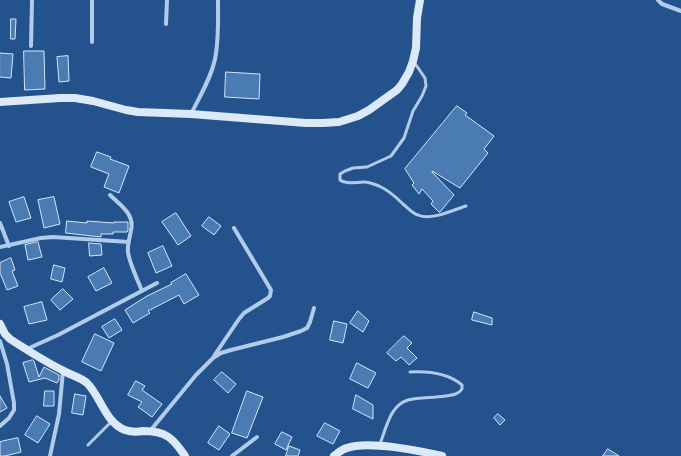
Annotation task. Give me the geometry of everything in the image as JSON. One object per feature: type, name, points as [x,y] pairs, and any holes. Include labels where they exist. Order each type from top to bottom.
[{"type":"street","points":[[31,46],[32,0]]},
{"type":"street","points":[[92,0],[92,42]]},
{"type":"street","points":[[166,24],[167,0]]},
{"type":"street","points":[[191,114],[208,79],[215,60],[218,31],[218,0]]},
{"type":"street","points":[[0,102],[75,98],[138,112],[191,114],[306,123],[340,122],[358,116],[369,110],[397,90],[410,72],[414,61],[416,48],[417,18],[420,0]]},
{"type":"street","points":[[658,0],[662,4],[681,11]]},
{"type":"street","points":[[110,195],[127,212],[131,220],[132,226],[128,252],[142,291]]},
{"type":"street","points":[[0,223],[9,246]]},
{"type":"street","points":[[150,431],[212,358],[244,313],[270,296],[271,290],[234,228]]},
{"type":"street","points":[[0,247],[41,238],[53,237],[129,242]]},
{"type":"street","points":[[27,350],[157,283]]},
{"type":"street","points":[[212,358],[221,353],[301,331],[307,328],[314,308]]},
{"type":"street","points":[[0,324],[14,403],[14,410],[9,418],[0,426]]},
{"type":"street","points":[[2,338],[10,339],[63,371],[81,379],[92,390],[112,421],[126,430],[162,433],[168,436],[185,456]]},
{"type":"street","points":[[50,456],[59,414],[63,371]]},
{"type":"street","points":[[232,456],[257,437]]},
{"type":"street","points":[[334,456],[347,448],[364,445],[388,446],[442,456]]},
{"type":"lane","points":[[414,61],[425,78],[426,86],[413,111],[404,138],[390,156],[367,167],[353,168],[345,171],[340,174],[340,180],[347,183],[366,182],[379,186],[393,194],[418,215],[422,216],[430,217],[466,206]]},
{"type":"lane","points":[[380,446],[388,420],[400,404],[407,401],[424,398],[454,395],[462,389],[462,385],[449,377],[432,372],[410,372]]},
{"type":"lane","points":[[88,445],[112,421]]},
{"type":"building","points":[[11,19],[16,19],[15,39],[11,39]]},
{"type":"building","points":[[24,51],[44,51],[45,89],[25,90]]},
{"type":"building","points":[[0,53],[13,54],[11,78],[0,77]]},
{"type":"building","points":[[68,56],[69,81],[59,82],[57,57]]},
{"type":"building","points":[[226,72],[260,74],[259,99],[225,97]]},
{"type":"building","points":[[457,106],[467,113],[465,115],[494,136],[484,149],[488,153],[460,188],[432,171],[454,195],[439,212],[431,204],[433,201],[422,189],[419,194],[412,185],[414,183],[405,169]]},
{"type":"building","points":[[97,152],[111,157],[110,159],[129,166],[119,193],[104,187],[109,174],[91,167]]},
{"type":"building","points":[[24,197],[31,218],[16,222],[9,202]]},
{"type":"building","points":[[54,197],[60,224],[44,228],[38,200]]},
{"type":"building","points":[[176,213],[191,236],[178,245],[162,222]]},
{"type":"building","points":[[209,217],[221,226],[214,235],[202,226]]},
{"type":"building","points":[[67,221],[87,223],[87,221],[114,223],[128,222],[128,230],[127,232],[101,234],[101,237],[66,233]]},
{"type":"building","points":[[38,242],[42,257],[28,260],[25,245]]},
{"type":"building","points":[[89,243],[101,244],[102,255],[90,256]]},
{"type":"building","points":[[163,246],[172,266],[156,273],[148,253]]},
{"type":"building","points":[[11,258],[15,270],[12,271],[18,286],[7,290],[0,273],[0,263]]},
{"type":"building","points":[[54,265],[65,268],[62,282],[51,279]]},
{"type":"building","points":[[104,268],[112,283],[96,291],[88,277]]},
{"type":"building","points":[[186,274],[199,295],[184,304],[179,295],[148,311],[150,313],[133,323],[125,310],[147,296],[172,284],[171,283]]},
{"type":"building","points":[[63,289],[73,299],[60,310],[51,300]]},
{"type":"building","points":[[42,302],[47,320],[29,324],[24,307]]},
{"type":"building","points":[[358,311],[369,321],[363,332],[350,323]]},
{"type":"building","points":[[474,312],[492,318],[492,325],[472,320]]},
{"type":"building","points":[[115,319],[122,330],[109,338],[102,327]]},
{"type":"building","points":[[334,321],[347,324],[343,343],[330,340]]},
{"type":"building","points":[[95,334],[114,343],[101,371],[82,362]]},
{"type":"building","points":[[404,336],[412,343],[407,348],[417,358],[409,365],[401,357],[396,361],[387,353]]},
{"type":"building","points":[[33,360],[39,377],[44,367],[59,375],[59,380],[57,383],[45,378],[29,382],[23,363]]},
{"type":"building","points":[[357,363],[376,373],[368,388],[350,379]]},
{"type":"building","points":[[222,372],[236,384],[228,393],[214,380]]},
{"type":"building","points":[[136,381],[145,386],[142,390],[162,404],[152,417],[138,407],[142,402],[128,395]]},
{"type":"building","points":[[45,391],[54,391],[54,406],[44,406]]},
{"type":"building","points":[[247,391],[263,397],[247,438],[232,433]]},
{"type":"building","points":[[75,394],[86,396],[83,415],[72,413]]},
{"type":"building","points":[[356,395],[373,405],[373,419],[353,409]]},
{"type":"building","points":[[0,396],[7,408],[0,412]]},
{"type":"building","points":[[498,414],[505,420],[500,425],[494,418]]},
{"type":"building","points":[[37,416],[50,424],[38,443],[25,435]]},
{"type":"building","points":[[325,423],[340,431],[333,444],[317,436]]},
{"type":"building","points":[[219,426],[230,434],[219,450],[208,443]]},
{"type":"building","points":[[282,432],[292,437],[286,450],[275,444]]},
{"type":"building","points":[[18,438],[21,452],[0,456],[0,442]]},
{"type":"building","points":[[289,446],[300,450],[298,456],[286,456]]},
{"type":"building","points":[[608,449],[619,456],[603,456]]}]
